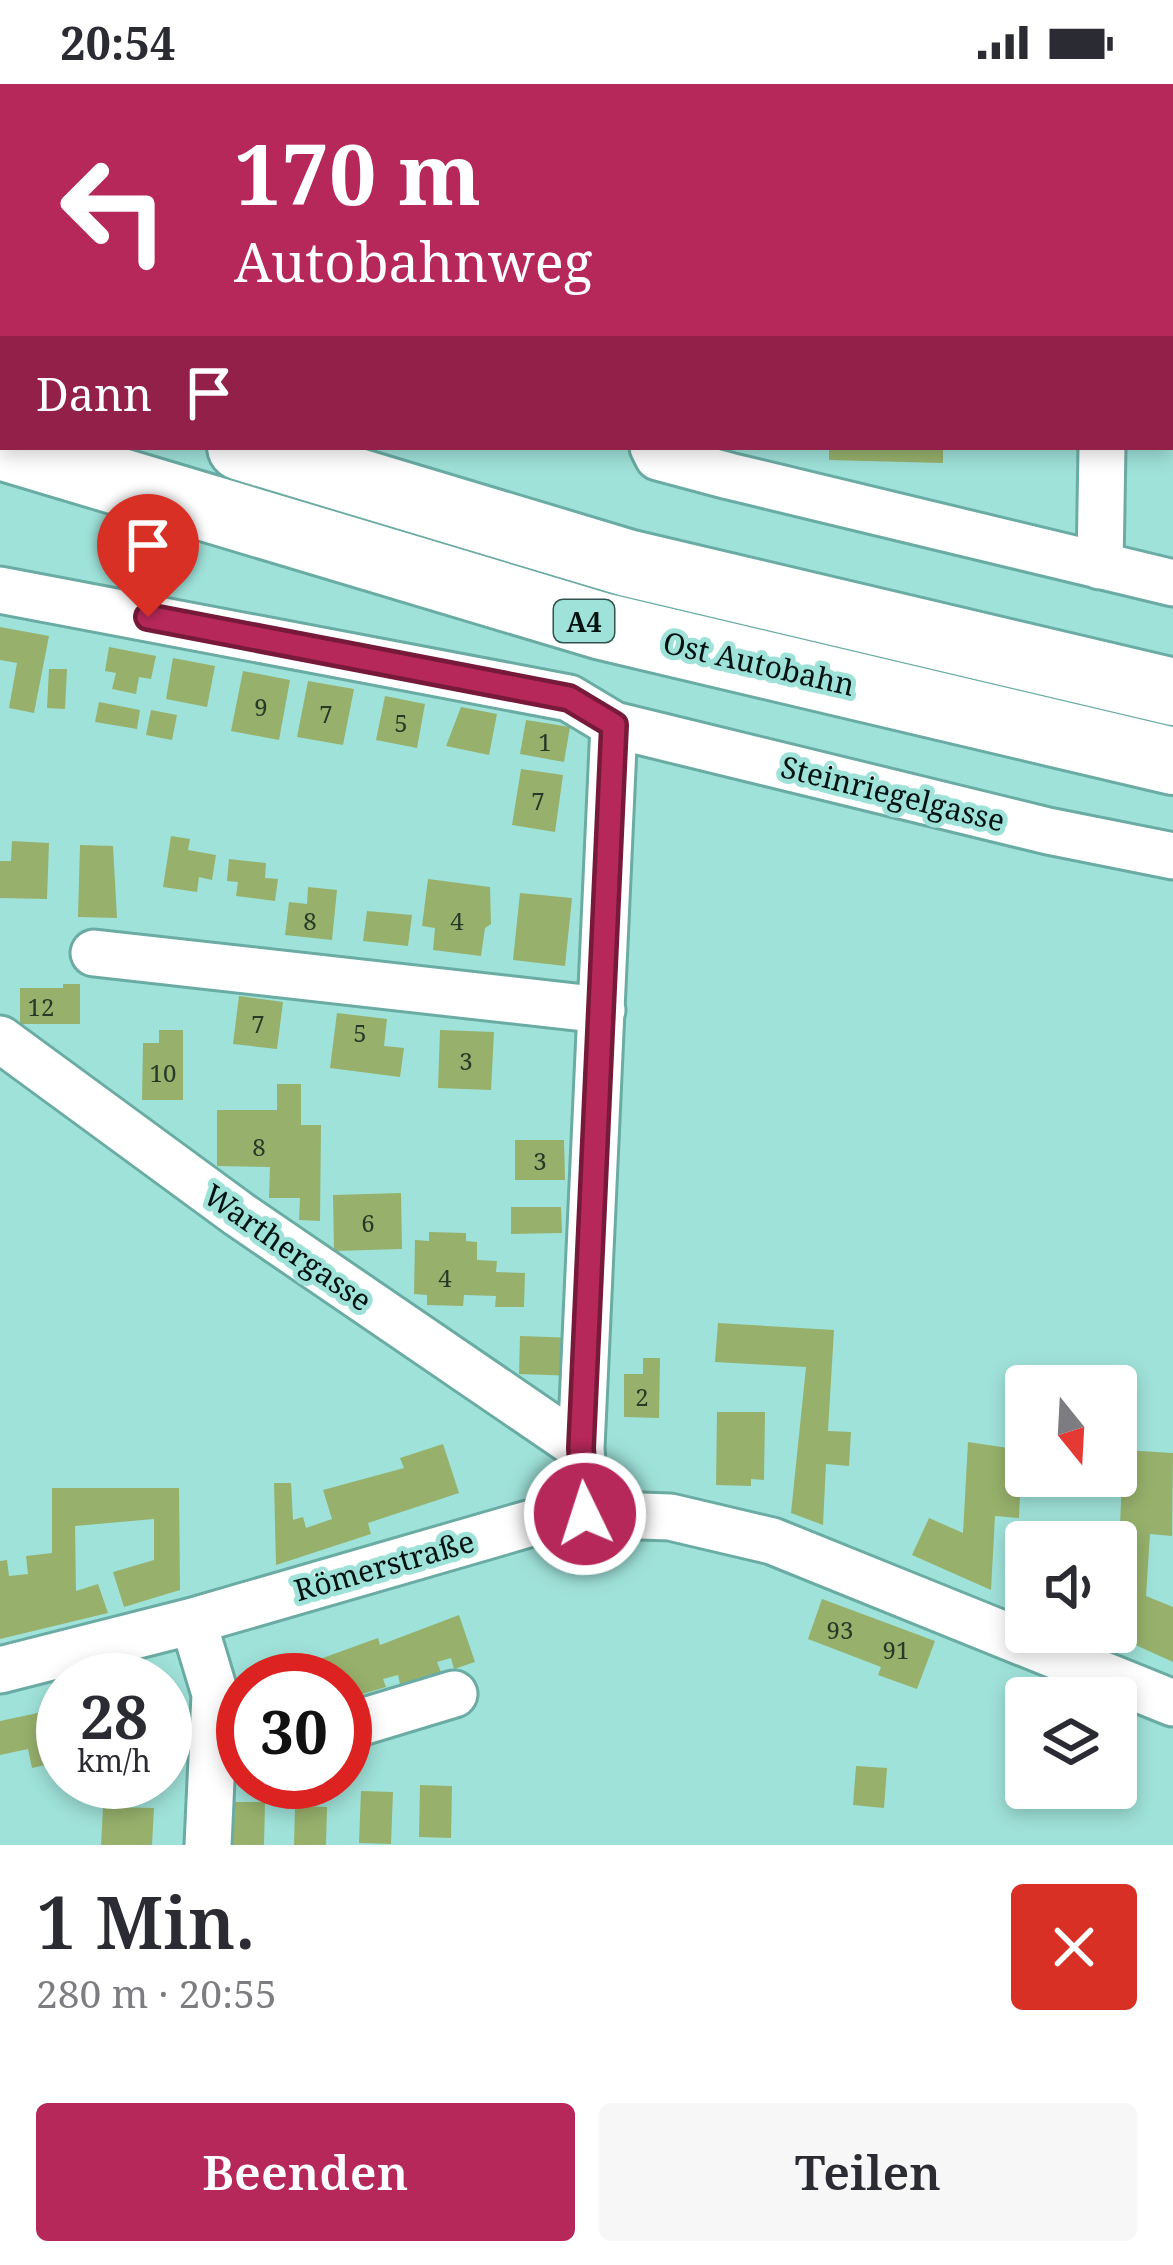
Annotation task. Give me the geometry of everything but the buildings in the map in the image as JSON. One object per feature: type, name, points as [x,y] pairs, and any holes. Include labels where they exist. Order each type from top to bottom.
[{"type":"highway","name":"Ost Autobahn","points":[[15,450],[602,626],[1173,760]]},
{"type":"highway","name":"A4","points":[[251,450],[627,563],[1173,692]]},
{"type":"street","points":[[654,450],[658,457],[729,476],[1173,583]]},
{"type":"street","points":[[1100,566],[1102,450]]},
{"type":"street","name":"Steinriegelgasse","points":[[0,590],[569,698],[614,725],[1048,831],[1173,856]]},
{"type":"street","points":[[585,1514],[581,1448],[614,725]]},
{"type":"street","points":[[94,953],[602,1010]]},
{"type":"street","name":"Warthergasse","points":[[0,1039],[240,1215],[581,1448]]},
{"type":"street","name":"Römerstraße","points":[[0,1670],[193,1622],[382,1564],[585,1514],[670,1516],[772,1541],[1173,1703]]},
{"type":"street","points":[[193,1622],[216,1698]]},
{"type":"street","points":[[372,1719],[454,1694]]},
{"type":"street","points":[[208,1845],[216,1807]]},
{"type":"route","points":[[148,617],[569,698],[614,725],[581,1448],[585,1514]]}]
